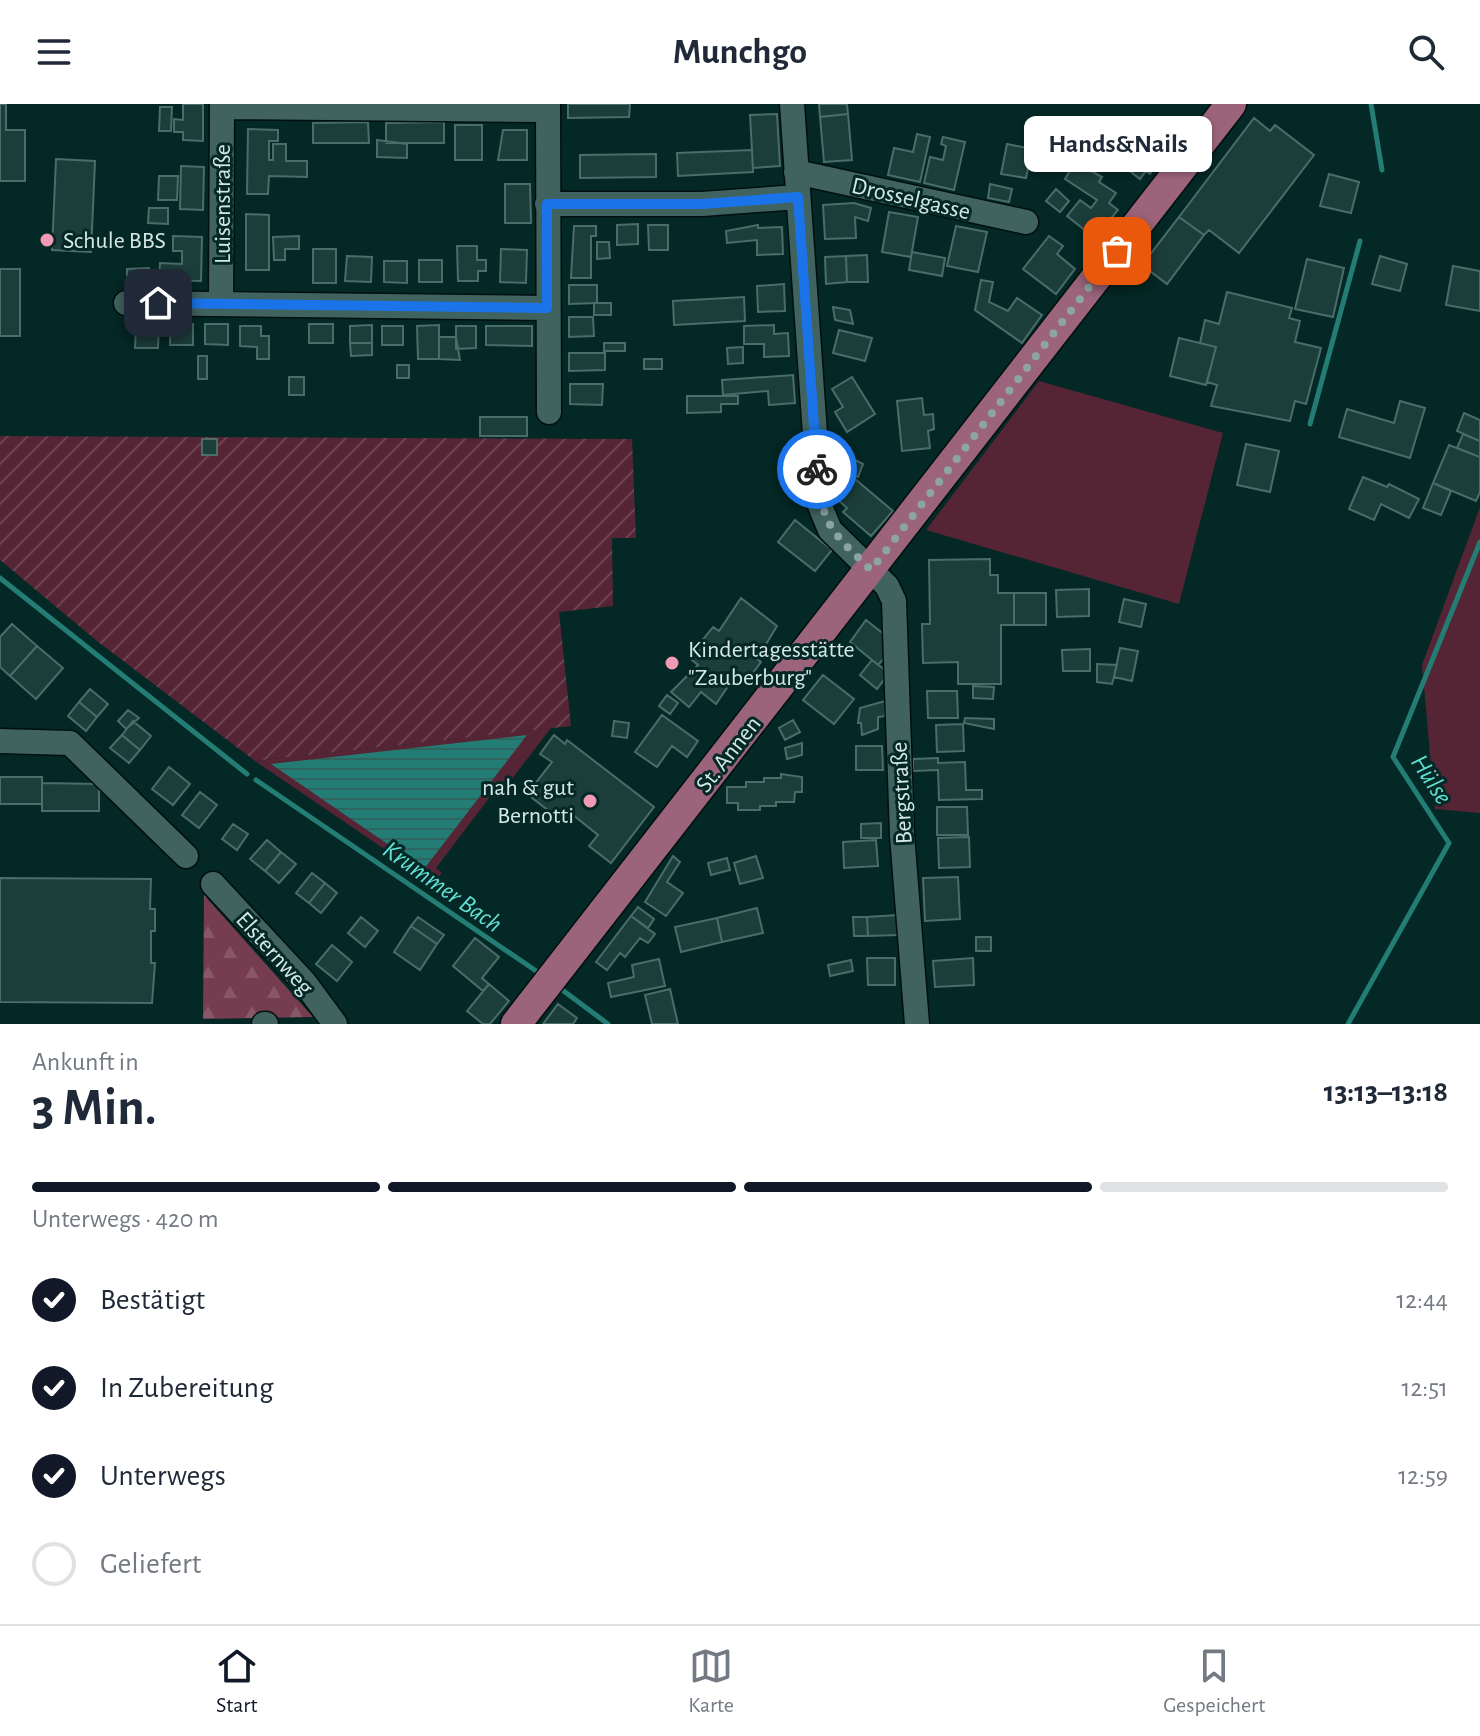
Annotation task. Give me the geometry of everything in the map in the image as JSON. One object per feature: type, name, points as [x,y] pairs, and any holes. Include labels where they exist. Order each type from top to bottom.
[{"type":"main road","name":"St. Annen","points":[[516,1024],[1231,104]]},
{"type":"street","name":"Bergstraße","points":[[792,104],[820,506],[830,530],[887,586],[894,601],[902,835],[917,1024]]},
{"type":"street","points":[[222,105],[548,107],[549,412]]},
{"type":"street","name":"Luisenstraße","points":[[221,304],[222,105]]},
{"type":"street","name":"Drosselgasse","points":[[796,172],[1026,222]]},
{"type":"street","points":[[547,204],[702,204],[798,197]]},
{"type":"street","points":[[126,303],[547,308]]},
{"type":"street","points":[[0,741],[70,743],[186,856]]},
{"type":"street","name":"Elsternweg","points":[[213,884],[304,982],[335,1024]]},
{"type":"shaded area","points":[[1039,381],[1223,433],[1179,604],[926,530]]},
{"type":"shaded area","points":[[0,436],[632,439],[636,538],[612,538],[613,606],[559,612],[571,726],[255,761],[97,641],[0,560]]},
{"type":"shaded area","points":[[1480,507],[1480,813],[1435,809],[1422,665]]},
{"type":"shaded area","points":[[551,728],[508,784],[502,781],[436,868],[442,873],[434,883],[255,761]]},
{"type":"green space","points":[[204,895],[313,1017],[203,1019]]},
{"type":"water","points":[[527,735],[424,869],[271,764]]},
{"type":"building","points":[[0,104],[6,104],[6,130],[25,130],[25,181],[0,181]]},
{"type":"building","points":[[183,104],[203,104],[203,141],[183,140],[183,132],[174,132],[174,119],[183,120]]},
{"type":"building","points":[[568,104],[630,104],[629,117],[568,118]]},
{"type":"building","points":[[819,104],[847,104],[848,114],[820,117]]},
{"type":"building","points":[[160,107],[172,107],[171,131],[159,131]]},
{"type":"building","points":[[777,114],[780,166],[753,168],[750,115]]},
{"type":"building","points":[[848,114],[852,160],[824,162],[820,117]]},
{"type":"building","points":[[1254,118],[1270,131],[1275,125],[1314,155],[1239,253],[1209,230],[1204,235],[1179,217]]},
{"type":"building","points":[[368,122],[369,143],[313,143],[313,123]]},
{"type":"building","points":[[444,122],[444,143],[386,143],[386,123]]},
{"type":"building","points":[[455,125],[482,125],[482,160],[455,160]]},
{"type":"building","points":[[248,129],[278,130],[278,141],[269,141],[269,160],[273,160],[273,144],[286,144],[286,161],[307,161],[307,177],[269,176],[268,194],[247,194]]},
{"type":"building","points":[[503,130],[527,130],[527,160],[498,160]]},
{"type":"building","points":[[1134,133],[1160,153],[1150,174],[1146,171],[1140,179],[1114,159]]},
{"type":"building","points":[[917,134],[930,137],[920,182],[888,175],[894,148],[913,152]]},
{"type":"building","points":[[943,137],[965,142],[954,190],[924,183],[930,157],[943,160],[946,146],[941,144]]},
{"type":"building","points":[[377,140],[407,144],[407,158],[377,157]]},
{"type":"building","points":[[1007,144],[1032,149],[1026,178],[1001,174]]},
{"type":"building","points":[[752,150],[753,172],[678,176],[677,153]]},
{"type":"building","points":[[656,154],[656,177],[580,178],[580,155]]},
{"type":"building","points":[[56,159],[95,161],[91,252],[52,250]]},
{"type":"building","points":[[181,166],[204,167],[203,210],[180,209]]},
{"type":"building","points":[[1073,166],[1080,170],[1082,166],[1102,177],[1099,182],[1116,193],[1109,203],[1118,210],[1095,238],[1067,216],[1080,200],[1091,208],[1097,200],[1065,179]]},
{"type":"building","points":[[1329,174],[1359,182],[1351,213],[1320,206]]},
{"type":"building","points":[[159,176],[178,176],[177,200],[158,200]]},
{"type":"building","points":[[505,184],[530,184],[531,223],[505,223]]},
{"type":"building","points":[[990,184],[1012,189],[1009,202],[988,198]]},
{"type":"building","points":[[1056,189],[1069,201],[1060,212],[1046,201]]},
{"type":"building","points":[[854,203],[871,208],[868,221],[855,217],[856,238],[825,239],[823,205]]},
{"type":"building","points":[[149,208],[168,208],[168,224],[148,223]]},
{"type":"building","points":[[889,212],[918,217],[911,257],[882,252]]},
{"type":"building","points":[[246,214],[269,215],[269,270],[246,270]]},
{"type":"building","points":[[1179,217],[1204,235],[1167,284],[1142,265]]},
{"type":"building","points":[[638,224],[638,244],[617,245],[617,225]]},
{"type":"building","points":[[648,225],[668,225],[668,250],[649,250]]},
{"type":"building","points":[[758,225],[758,228],[782,227],[783,254],[757,255],[757,240],[727,243],[726,231]]},
{"type":"building","points":[[574,226],[596,226],[596,236],[591,236],[591,278],[571,278]]},
{"type":"building","points":[[956,226],[987,232],[978,272],[947,266]]},
{"type":"building","points":[[173,236],[202,237],[201,281],[159,280],[160,263],[182,264],[182,251],[173,251]]},
{"type":"building","points":[[299,236],[299,249],[285,249],[285,260],[274,260],[273,237]]},
{"type":"building","points":[[1049,236],[1063,246],[1057,254],[1075,269],[1056,294],[1023,269]]},
{"type":"building","points":[[597,242],[609,242],[610,258],[597,259]]},
{"type":"building","points":[[457,246],[477,246],[477,260],[486,260],[486,271],[478,271],[478,281],[458,281]]},
{"type":"building","points":[[313,249],[336,249],[336,283],[313,283]]},
{"type":"building","points":[[501,249],[527,250],[526,283],[500,282]]},
{"type":"building","points":[[912,252],[945,258],[942,276],[909,270]]},
{"type":"building","points":[[867,255],[868,282],[847,282],[846,256]]},
{"type":"building","points":[[347,256],[372,257],[371,282],[345,281]]},
{"type":"building","points":[[846,256],[847,282],[826,284],[825,257]]},
{"type":"building","points":[[1380,256],[1407,264],[1400,291],[1372,284]]},
{"type":"building","points":[[1307,259],[1344,268],[1333,317],[1295,309]]},
{"type":"building","points":[[419,260],[442,260],[442,282],[419,282]]},
{"type":"building","points":[[384,261],[407,261],[407,283],[384,282]]},
{"type":"building","points":[[1453,266],[1480,271],[1480,311],[1446,305]]},
{"type":"building","points":[[149,268],[149,283],[127,284],[127,269]]},
{"type":"building","points":[[0,269],[20,269],[20,336],[0,336]]},
{"type":"building","points":[[981,280],[993,282],[989,302],[1008,311],[1017,298],[1042,315],[1022,343],[975,310]]},
{"type":"building","points":[[784,284],[785,311],[758,312],[757,286]]},
{"type":"building","points":[[569,285],[597,285],[597,303],[569,304]]},
{"type":"building","points":[[1227,292],[1292,308],[1289,318],[1300,321],[1295,342],[1321,348],[1306,404],[1295,401],[1290,421],[1211,406],[1217,385],[1207,382],[1216,347],[1200,343],[1205,320],[1219,324]]},
{"type":"building","points":[[744,297],[745,321],[674,325],[673,301]]},
{"type":"building","points":[[594,303],[611,303],[611,315],[594,315]]},
{"type":"building","points":[[833,307],[850,310],[853,324],[835,320]]},
{"type":"building","points":[[569,317],[593,317],[594,336],[569,337]]},
{"type":"building","points":[[170,324],[193,324],[193,345],[170,345]]},
{"type":"building","points":[[205,324],[228,324],[228,345],[205,344]]},
{"type":"building","points":[[309,324],[333,324],[333,343],[309,343]]},
{"type":"building","points":[[136,325],[159,326],[158,348],[135,348]]},
{"type":"building","points":[[372,325],[372,343],[350,343],[350,326]]},
{"type":"building","points":[[439,325],[439,359],[418,359],[417,326]]},
{"type":"building","points":[[774,325],[774,334],[788,333],[789,356],[764,357],[764,344],[744,344],[744,326]]},
{"type":"building","points":[[240,326],[261,326],[261,336],[269,336],[269,359],[257,359],[257,347],[240,346]]},
{"type":"building","points":[[382,326],[403,326],[403,345],[382,345]]},
{"type":"building","points":[[456,326],[476,326],[476,348],[456,349]]},
{"type":"building","points":[[486,326],[532,326],[532,346],[486,345]]},
{"type":"building","points":[[839,330],[872,338],[865,361],[833,353]]},
{"type":"building","points":[[439,337],[456,337],[460,360],[439,359]]},
{"type":"building","points":[[1179,338],[1216,347],[1206,385],[1170,376]]},
{"type":"building","points":[[350,343],[372,343],[372,355],[351,356]]},
{"type":"building","points":[[604,343],[625,343],[625,351],[604,351]]},
{"type":"building","points":[[743,347],[743,363],[728,364],[727,348]]},
{"type":"building","points":[[569,353],[605,353],[605,370],[569,371]]},
{"type":"building","points":[[198,356],[207,356],[207,379],[198,379]]},
{"type":"building","points":[[644,359],[662,359],[662,369],[644,369]]},
{"type":"building","points":[[397,365],[409,365],[409,378],[397,378]]},
{"type":"building","points":[[793,375],[795,403],[769,405],[768,391],[723,395],[722,380]]},
{"type":"building","points":[[289,377],[304,377],[304,395],[289,395]]},
{"type":"building","points":[[852,377],[875,414],[847,432],[835,412],[843,407],[832,389]]},
{"type":"building","points":[[570,384],[603,384],[602,405],[570,404]]},
{"type":"building","points":[[687,396],[738,396],[738,404],[721,404],[721,412],[687,413]]},
{"type":"building","points":[[922,398],[924,415],[933,414],[934,429],[928,431],[930,448],[902,451],[897,401]]},
{"type":"building","points":[[1400,401],[1425,408],[1410,458],[1339,437],[1347,409],[1394,423]]},
{"type":"building","points":[[1464,413],[1480,420],[1480,441],[1457,431]]},
{"type":"building","points":[[480,417],[527,417],[527,436],[480,436]]},
{"type":"building","points":[[1463,434],[1480,441],[1480,457],[1457,448]]},
{"type":"building","points":[[202,439],[217,439],[217,455],[202,455]]},
{"type":"building","points":[[1246,444],[1279,451],[1270,492],[1237,485]]},
{"type":"building","points":[[1449,445],[1480,457],[1480,492],[1476,501],[1433,483]]},
{"type":"building","points":[[851,458],[863,464],[858,477],[845,471]]},
{"type":"building","points":[[1363,477],[1387,487],[1389,484],[1419,499],[1409,518],[1381,504],[1374,520],[1349,509]]},
{"type":"building","points":[[855,479],[893,511],[871,536],[843,512],[847,508],[837,499]]},
{"type":"building","points":[[1433,483],[1451,491],[1441,515],[1423,508]]},
{"type":"building","points":[[795,520],[832,550],[815,571],[778,542]]},
{"type":"building","points":[[990,559],[990,575],[998,575],[998,593],[1014,593],[1014,625],[1001,625],[1001,684],[958,684],[958,662],[923,663],[922,624],[930,624],[929,560]]},
{"type":"building","points":[[1089,589],[1089,616],[1057,617],[1056,590]]},
{"type":"building","points":[[1014,593],[1046,593],[1046,625],[1014,625]]},
{"type":"building","points":[[741,598],[777,626],[757,659],[761,662],[747,681],[737,673],[716,704],[701,692],[689,707],[671,692],[698,665],[692,660],[704,645],[701,642],[713,627],[719,631]]},
{"type":"building","points":[[1124,599],[1146,604],[1141,627],[1119,622]]},
{"type":"building","points":[[866,620],[890,639],[890,652],[878,665],[850,642]]},
{"type":"building","points":[[12,624],[37,646],[10,676],[0,667],[0,637]]},
{"type":"building","points":[[37,646],[63,668],[36,699],[10,676]]},
{"type":"building","points":[[1120,648],[1138,651],[1132,681],[1114,677]]},
{"type":"building","points":[[1090,649],[1090,671],[1063,671],[1062,650]]},
{"type":"building","points":[[872,660],[889,673],[877,689],[860,675]]},
{"type":"building","points":[[1097,664],[1117,665],[1112,684],[1097,682]]},
{"type":"building","points":[[823,675],[854,699],[834,724],[803,700]]},
{"type":"building","points":[[973,686],[994,687],[993,699],[973,698]]},
{"type":"building","points":[[90,689],[108,704],[97,717],[79,702]]},
{"type":"building","points":[[927,691],[957,691],[958,718],[928,718]]},
{"type":"building","points":[[667,695],[678,703],[670,714],[659,706]]},
{"type":"building","points":[[885,701],[885,716],[878,717],[878,729],[862,735],[861,723],[858,723],[860,708]]},
{"type":"building","points":[[79,702],[97,717],[86,731],[68,716]]},
{"type":"building","points":[[128,710],[139,718],[126,729],[118,721]]},
{"type":"building","points":[[662,715],[698,741],[687,757],[672,746],[657,767],[635,752]]},
{"type":"building","points":[[965,718],[994,719],[994,729],[964,723]]},
{"type":"building","points":[[793,720],[800,732],[785,740],[779,728]]},
{"type":"building","points":[[133,721],[151,736],[140,750],[122,735]]},
{"type":"building","points":[[614,721],[629,723],[627,738],[612,736]]},
{"type":"building","points":[[963,724],[964,751],[937,752],[936,725]]},
{"type":"building","points":[[122,735],[140,750],[129,763],[110,748]]},
{"type":"building","name":"nah & gut Bernotti","points":[[554,735],[565,744],[567,740],[654,807],[611,863],[589,846],[598,835],[573,815],[566,824],[527,794],[552,762],[540,754]]},
{"type":"building","points":[[802,743],[802,755],[787,759],[785,748]]},
{"type":"building","points":[[856,746],[882,746],[883,770],[856,770]]},
{"type":"building","points":[[938,758],[938,763],[965,762],[966,790],[982,790],[982,799],[939,800],[938,770],[913,771],[913,759]]},
{"type":"building","points":[[169,767],[190,784],[173,805],[152,789]]},
{"type":"building","points":[[781,774],[802,777],[802,792],[795,792],[794,802],[776,802],[776,806],[760,806],[760,810],[738,810],[738,803],[727,803],[727,787],[746,787],[746,782],[764,782],[764,778],[781,778]]},
{"type":"building","points":[[0,777],[42,777],[42,804],[0,804]]},
{"type":"building","points":[[42,783],[99,784],[99,811],[42,811]]},
{"type":"building","points":[[200,792],[217,805],[199,828],[182,815]]},
{"type":"building","points":[[937,807],[967,807],[968,835],[937,835]]},
{"type":"building","points":[[881,823],[881,838],[861,838],[861,824]]},
{"type":"building","points":[[233,824],[248,834],[237,850],[222,839]]},
{"type":"building","points":[[969,837],[970,867],[939,868],[938,838]]},
{"type":"building","points":[[267,840],[281,852],[265,871],[250,859]]},
{"type":"building","points":[[876,840],[878,866],[844,868],[843,842]]},
{"type":"building","points":[[281,852],[296,864],[279,883],[265,871]]},
{"type":"building","points":[[673,856],[680,862],[667,882],[683,893],[666,916],[645,902]]},
{"type":"building","points":[[756,856],[763,878],[740,884],[734,863]]},
{"type":"building","points":[[727,858],[730,870],[711,875],[708,863]]},
{"type":"building","points":[[312,873],[325,883],[309,903],[296,893]]},
{"type":"building","points":[[958,877],[960,919],[925,921],[923,878]]},
{"type":"building","points":[[0,878],[151,879],[150,909],[155,909],[155,931],[151,931],[151,963],[155,963],[152,1003],[0,1002]]},
{"type":"building","points":[[325,883],[337,893],[321,913],[309,903]]},
{"type":"building","points":[[638,907],[654,919],[648,928],[631,916]]},
{"type":"building","points":[[757,908],[763,933],[722,942],[717,918]]},
{"type":"building","points":[[897,915],[898,935],[868,936],[867,917]]},
{"type":"building","points":[[631,916],[655,934],[648,943],[640,938],[625,957],[620,953],[607,970],[596,962]]},
{"type":"building","points":[[361,917],[378,931],[365,947],[348,933]]},
{"type":"building","points":[[418,917],[444,935],[437,944],[411,926]]},
{"type":"building","points":[[853,917],[867,917],[868,936],[854,936]]},
{"type":"building","points":[[717,918],[722,942],[681,952],[675,927]]},
{"type":"building","points":[[411,926],[437,944],[420,970],[394,952]]},
{"type":"building","points":[[976,937],[991,937],[991,951],[976,951]]},
{"type":"building","points":[[475,938],[499,957],[482,978],[489,984],[483,991],[453,966]]},
{"type":"building","points":[[332,945],[352,962],[337,981],[316,964]]},
{"type":"building","points":[[867,958],[895,958],[895,985],[868,985]]},
{"type":"building","points":[[973,958],[974,985],[935,987],[933,961]]},
{"type":"building","points":[[659,959],[665,986],[611,997],[608,983],[634,977],[632,965]]},
{"type":"building","points":[[851,960],[853,971],[830,976],[828,965]]},
{"type":"building","points":[[489,984],[509,1001],[490,1024],[483,1024],[467,1011]]},
{"type":"building","points":[[670,989],[678,1024],[652,1024],[645,995]]},
{"type":"building","points":[[558,1004],[577,1018],[573,1024],[543,1024]]},
{"type":"waterway","points":[[1371,104],[1382,170]]},
{"type":"waterway","points":[[1310,424],[1360,241]]},
{"type":"waterway","name":"Hülse","points":[[1348,1024],[1449,843],[1393,757],[1480,542]]},
{"type":"waterway","name":"Krummer Bach","points":[[0,578],[247,774]]},
{"type":"waterway","name":"Krummer Bach","points":[[256,780],[542,975]]},
{"type":"waterway","name":"Krummer Bach","points":[[557,986],[608,1024]]},
{"type":"way so far","points":[[817,469],[820,506],[830,530],[871,570],[1117,251]]},
{"type":"place","name":"Schule BBS","points":[[47,240]]},
{"type":"place","name":"Hands&Nails","points":[[1117,251]]},
{"type":"place","name":"Kindertagesstätte \"Zauberburg\"","points":[[672,663]]},
{"type":"place","name":"nah & gut Bernotti","points":[[590,801]]},
{"type":"route","points":[[158,303],[547,308],[547,204],[702,204],[798,197],[817,469]]}]
